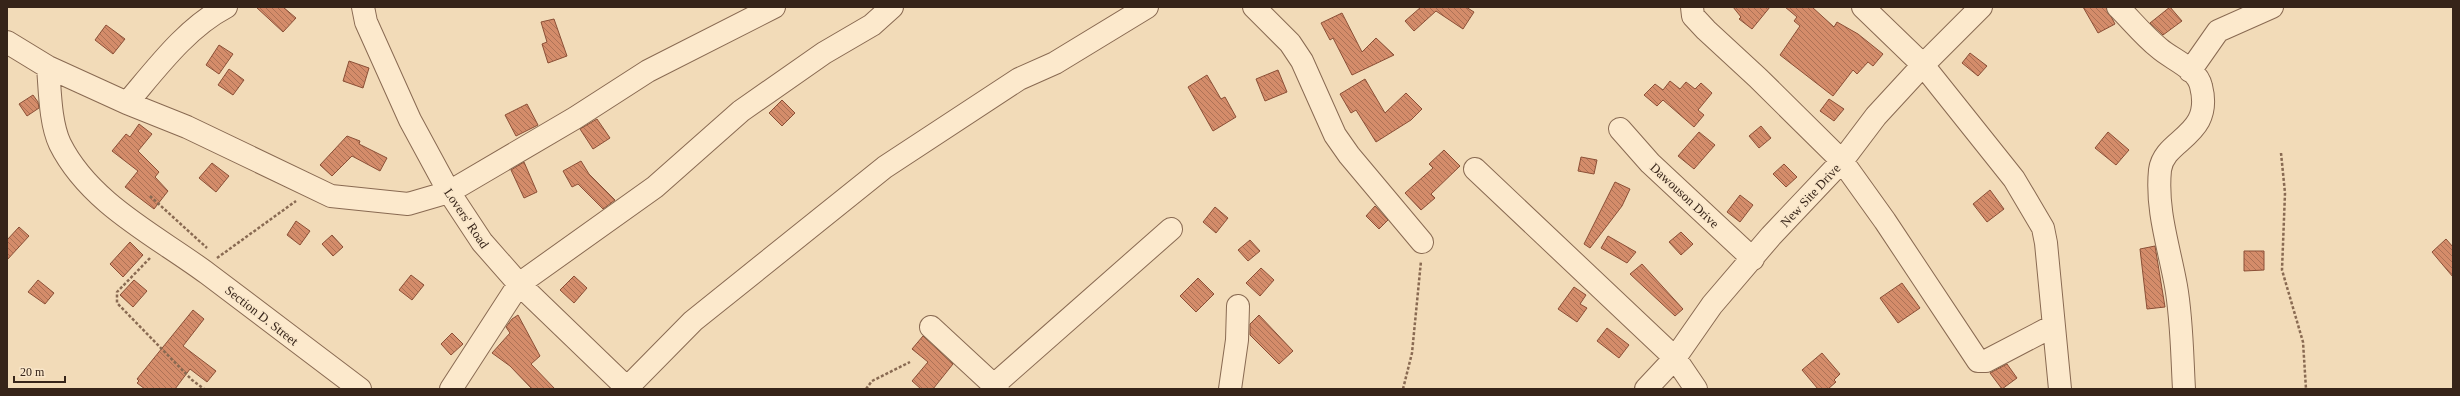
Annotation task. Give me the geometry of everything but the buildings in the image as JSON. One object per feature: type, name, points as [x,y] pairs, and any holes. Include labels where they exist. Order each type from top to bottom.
[{"type":"street","points":[[127,103],[163,61],[207,17],[226,7]]},
{"type":"street","name":"Lovers' Road","points":[[363,7],[366,22],[410,120],[449,192],[482,242],[518,284],[628,389]]},
{"type":"street","points":[[7,42],[48,67],[127,103],[187,127],[331,196],[408,204],[449,192],[575,118],[648,71],[774,7]]},
{"type":"street","points":[[451,389],[518,284],[655,187],[741,111],[824,53],[872,25],[892,7]]},
{"type":"street","points":[[628,389],[693,321],[885,167],[1019,79],[1055,62],[1147,7]]},
{"type":"street","points":[[1254,7],[1290,43],[1302,61],[1336,135],[1349,155],[1422,242]]},
{"type":"street","points":[[1692,7],[1693,16],[1706,30],[1758,78],[1842,161],[1885,221],[1978,361],[1986,361],[2053,326]]},
{"type":"street","points":[[1863,7],[1923,64],[2014,179],[2043,228],[2046,243],[2060,389]]},
{"type":"street","name":"New Site Drive","points":[[1646,389],[1676,358],[1712,305],[1771,236],[1842,161],[1876,116],[1923,64],[1981,7]]},
{"type":"street","points":[[2118,7],[2159,48],[2190,71],[2201,84],[2204,99],[2201,115],[2184,140],[2165,156],[2161,164],[2159,179],[2161,218],[2176,286],[2180,320],[2184,389]]},
{"type":"street","points":[[2190,71],[2218,31],[2272,7]]},
{"type":"street","name":"Section D. Street","points":[[48,67],[51,105],[60,143],[75,168],[96,194],[163,243],[213,266],[360,389]]},
{"type":"street","name":"Dawouson Drive","points":[[1620,129],[1650,163],[1753,258]]},
{"type":"street","points":[[1475,168],[1676,358],[1696,389]]},
{"type":"street","points":[[931,327],[996,387],[1170,229]]},
{"type":"street","points":[[1230,389],[1237,340],[1238,306]]},
{"type":"path","points":[[2281,153],[2285,193],[2282,270],[2303,342],[2306,389]]},
{"type":"path","points":[[150,196],[213,266],[313,188]]},
{"type":"path","points":[[1403,389],[1412,353],[1422,242]]},
{"type":"path","points":[[163,243],[117,292],[118,303],[192,380],[204,389]]},
{"type":"path","points":[[866,389],[872,381],[910,362]]}]
